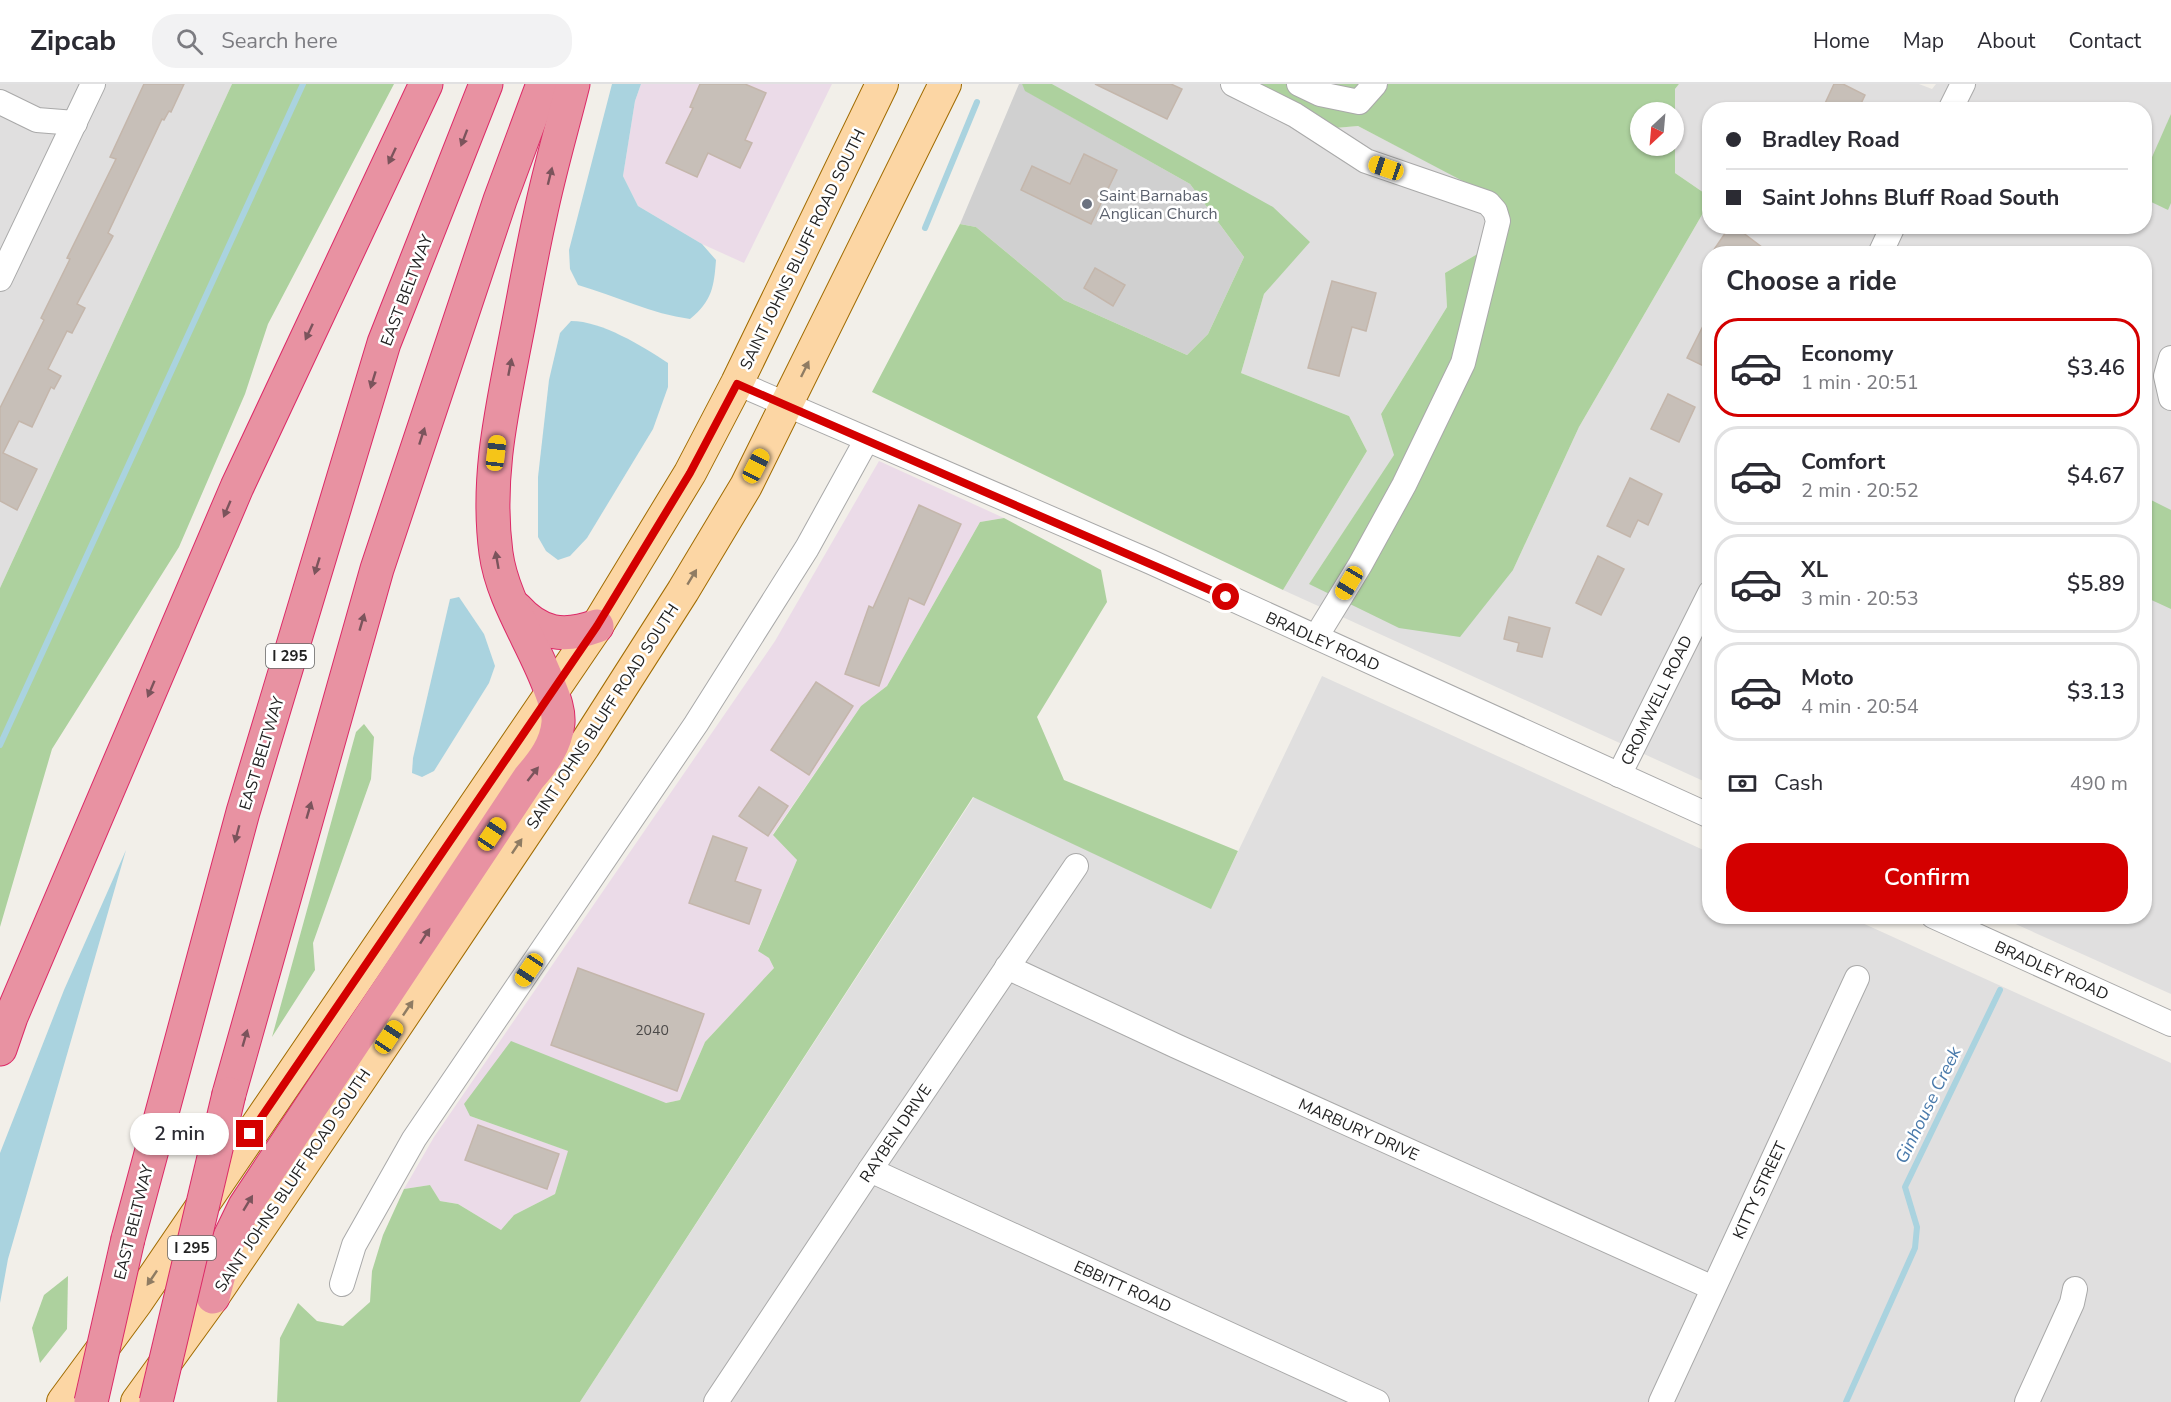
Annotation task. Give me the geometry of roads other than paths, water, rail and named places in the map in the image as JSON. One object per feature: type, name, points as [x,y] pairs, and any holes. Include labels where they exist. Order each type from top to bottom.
[{"type":"highway","points":[[0,1050],[15,1006],[237,487],[426,84]]},
{"type":"highway","name":"EAST BELTWAY","points":[[91,1402],[128,1239],[243,812],[384,343],[486,84]]},
{"type":"highway","name":"I 295","points":[[156,1402],[229,1094],[377,569],[501,200],[543,84]]},
{"type":"highway","points":[[213,1297],[228,1241],[245,1206],[523,788],[547,757],[558,724],[557,708],[538,657],[510,601],[497,565],[492,524],[492,487],[498,436],[540,216],[573,84]]},
{"type":"highway","points":[[510,601],[523,616],[544,630],[567,634],[597,626]]},
{"type":"main road","name":"SAINT JOHNS BLUFF ROAD SOUTH","points":[[63,1402],[142,1294],[597,626],[690,473],[737,384],[882,84]]},
{"type":"main road","name":"SAINT JOHNS BLUFF ROAD SOUTH","points":[[137,1402],[213,1297],[584,746],[683,591],[741,495],[787,406],[945,84]]},
{"type":"street","points":[[0,279],[93,84]]},
{"type":"street","points":[[1233,84],[1295,115],[1366,161],[1488,203],[1496,211],[1498,221],[1463,363],[1404,485],[1360,565],[1316,637]]},
{"type":"street","points":[[1299,84],[1320,94],[1359,102],[1375,84]]},
{"type":"street","points":[[1954,102],[1963,84]]},
{"type":"street","points":[[0,102],[37,120],[75,123]]},
{"type":"street","points":[[2171,358],[2166,376],[2171,398]]},
{"type":"street","name":"BRADLEY ROAD","points":[[737,384],[1140,558],[1702,812]]},
{"type":"street","points":[[342,1284],[354,1245],[414,1139],[696,724],[807,548],[866,441]]},
{"type":"street","name":"CROMWELL ROAD","points":[[1619,775],[1702,609]]},
{"type":"street","name":"RAYBEN DRIVE","points":[[716,1402],[1076,866]]},
{"type":"street","name":"BRADLEY ROAD","points":[[1951,924],[2171,1024]]},
{"type":"street","name":"MARBURY DRIVE","points":[[1007,967],[1176,1046],[1713,1288]]},
{"type":"street","name":"KITTY STREET","points":[[1661,1402],[1857,978]]},
{"type":"street","name":"EBBITT ROAD","points":[[870,1170],[1377,1402]]},
{"type":"street","points":[[2027,1402],[2072,1303],[2075,1289]]},
{"type":"water","points":[[612,84],[641,84],[635,101],[623,176],[638,206],[702,244],[716,260],[714,278],[707,300],[690,319],[648,309],[578,285],[570,269],[569,250]]},
{"type":"water","points":[[571,321],[596,325],[608,330],[634,342],[668,363],[668,387],[653,429],[587,538],[570,556],[558,560],[546,551],[538,537],[538,477],[549,380],[560,333]]},
{"type":"water","points":[[459,597],[484,634],[495,666],[489,683],[434,771],[422,777],[412,773],[413,758],[450,599]]},
{"type":"water","points":[[126,850],[8,1259],[0,1303],[0,1153],[64,990]]},
{"type":"waterway","points":[[0,745],[303,84]]},
{"type":"waterway","points":[[925,228],[977,102]]},
{"type":"waterway","name":"Ginhouse Creek","points":[[1846,1402],[1915,1248],[1917,1227],[1905,1187],[2000,990]]},
{"type":"place","name":"Saint Barnabas Anglican Church","points":[[1087,204]]}]
